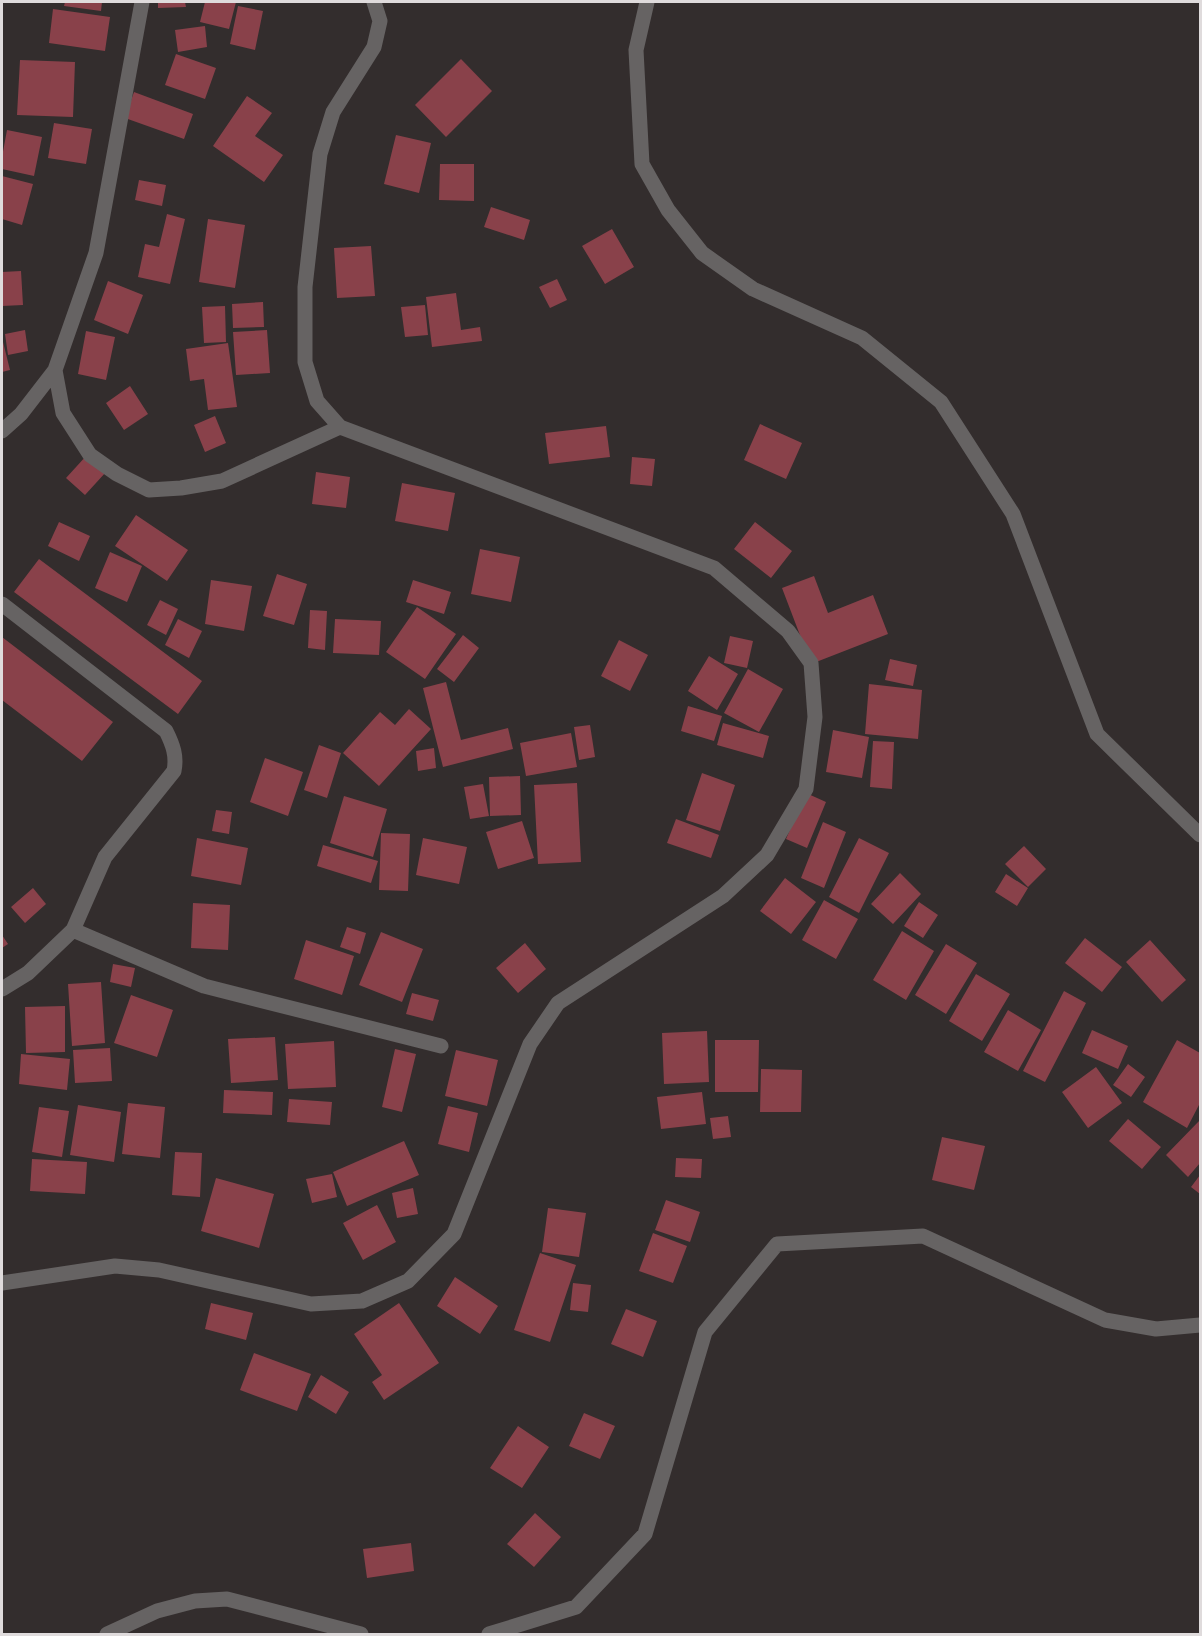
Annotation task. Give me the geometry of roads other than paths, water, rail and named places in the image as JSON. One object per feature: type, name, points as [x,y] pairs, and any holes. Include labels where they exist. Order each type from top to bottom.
[{"type":"street","points":[[2,431],[21,414],[55,370],[96,253],[142,2]]},
{"type":"street","points":[[2,1283],[115,1266],[159,1270],[311,1304],[362,1301],[408,1281],[454,1234],[530,1044],[558,1003],[723,896],[767,855],[806,789],[814,717],[811,663],[788,631],[714,568],[340,427],[317,401],[305,362],[305,287],[320,154],[333,112],[375,47],[380,21],[374,2]]},
{"type":"street","points":[[647,2],[636,50],[642,164],[668,210],[702,253],[753,289],[862,338],[941,402],[1013,514],[1097,734],[1200,835]]},
{"type":"street","points":[[55,370],[63,413],[90,455],[117,474],[149,490],[181,488],[222,481],[340,427]]},
{"type":"street","points":[[2,604],[166,732],[176,760],[174,771],[105,857],[73,930],[28,973],[2,989]]},
{"type":"street","points":[[73,930],[204,986],[441,1046]]},
{"type":"street","points":[[489,1635],[576,1607],[645,1534],[705,1332],[777,1244],[923,1236],[1105,1320],[1156,1329],[1200,1325]]},
{"type":"street","points":[[107,1635],[157,1611],[195,1601],[227,1599],[361,1635]]}]
